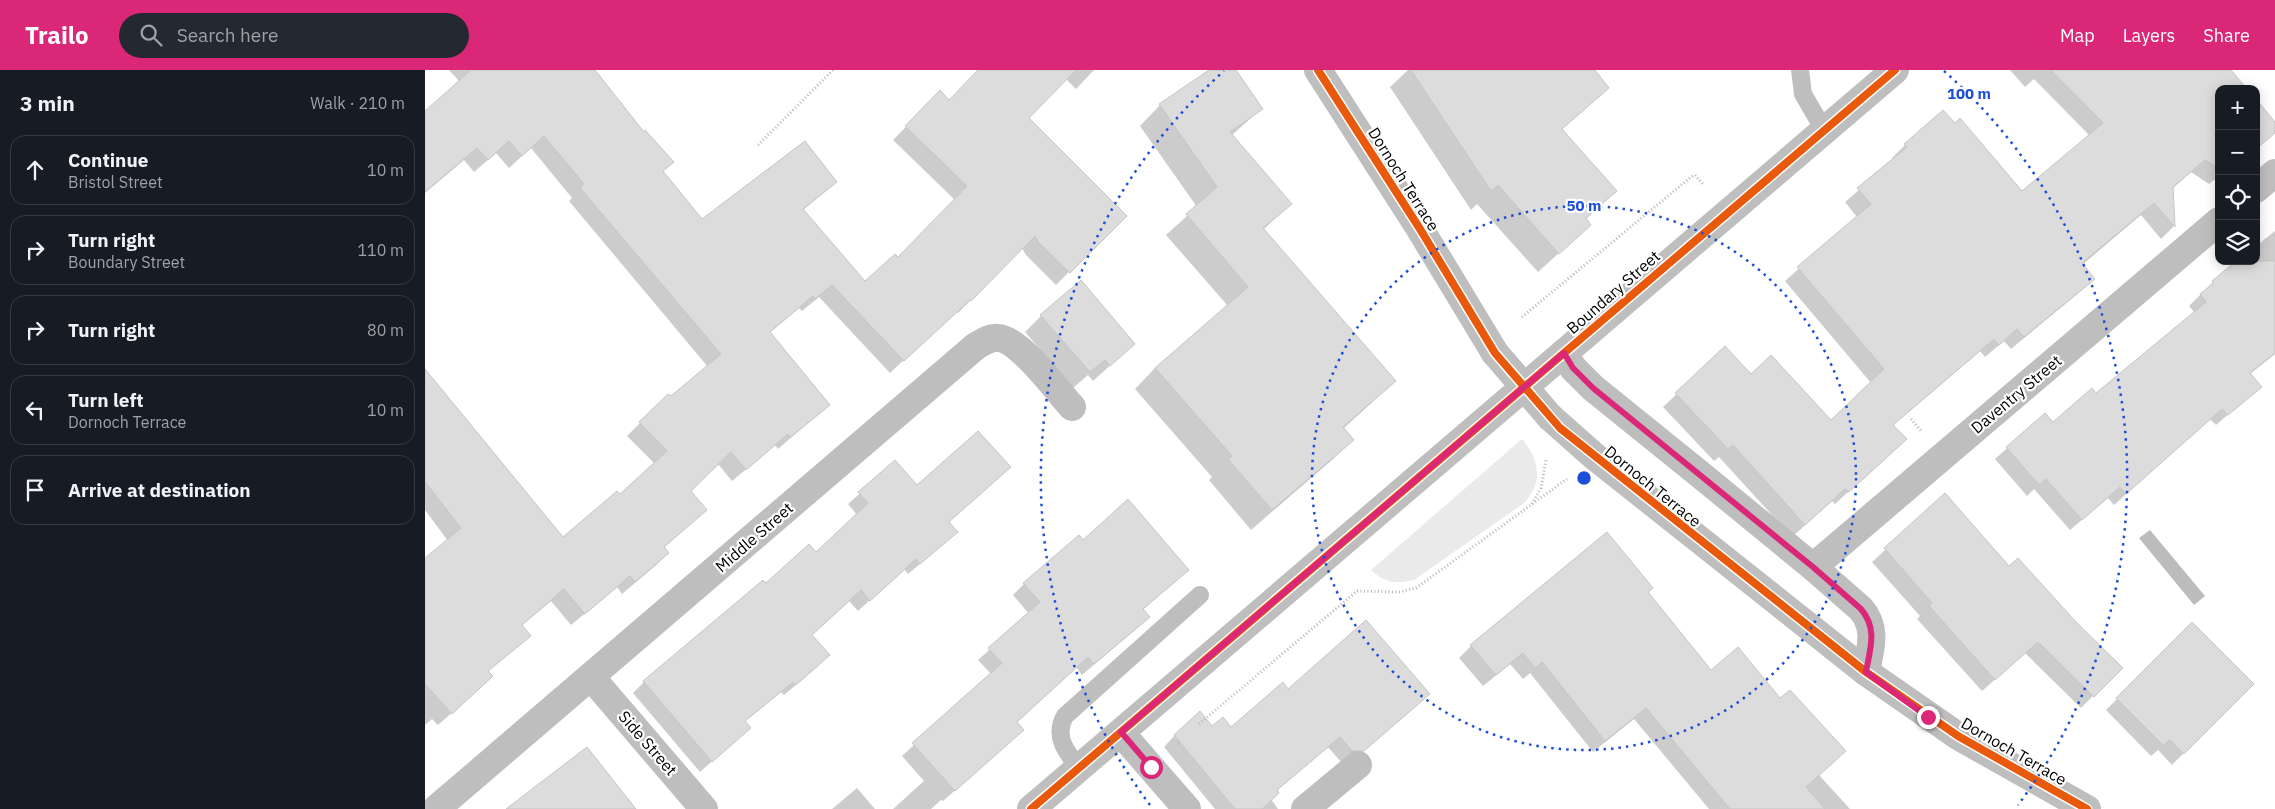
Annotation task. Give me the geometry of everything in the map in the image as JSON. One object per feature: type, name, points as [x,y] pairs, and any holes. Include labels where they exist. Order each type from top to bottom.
[{"type":"street","name":"Dornoch Terrace","points":[[1318,70],[1495,353],[1549,418],[1594,456],[1866,672],[1958,736],[2087,809]]},
{"type":"street","name":"Boundary Street","points":[[1031,809],[1895,70]]},
{"type":"street","points":[[2260,186],[2275,173]]},
{"type":"street","name":"Daventry Street","points":[[1813,567],[2215,224]]},
{"type":"street","name":"Middle Street","points":[[436,809],[986,340],[999,338],[1013,344],[1072,407]]},
{"type":"street","points":[[1564,353],[1573,368],[1593,388],[1813,567],[1865,615],[1873,638],[1866,672]]},
{"type":"street","name":"Side Street","points":[[591,677],[704,809]]},
{"type":"street","points":[[1121,732],[1187,809]]},
{"type":"street","points":[[1305,809],[1358,765]]},
{"type":"lane","points":[[1800,70],[1803,94],[1824,130]]},
{"type":"lane","points":[[1079,768],[1067,753],[1062,742],[1061,728],[1065,716],[1200,595]]},
{"type":"path","points":[[758,144],[833,70]]},
{"type":"path","points":[[1522,317],[1691,177],[1695,175],[1703,184]]},
{"type":"path","points":[[1531,506],[1541,488],[1546,460]]},
{"type":"path","points":[[1199,724],[1357,590],[1400,592],[1415,588],[1531,506],[1567,478]]},
{"type":"shaded area","points":[[1522,439],[1532,454],[1537,471],[1535,487],[1524,503],[1414,580],[1402,582],[1386,580],[1371,570]]},
{"type":"shaded area","points":[[2150,530],[2205,596],[2194,605],[2139,538]]},
{"type":"building","points":[[471,70],[595,70],[644,132],[645,130],[674,162],[663,171],[702,219],[805,141],[837,182],[803,209],[865,281],[895,254],[898,257],[967,186],[905,126],[940,90],[949,100],[978,70],[1076,70],[1029,118],[1127,216],[1070,273],[1038,242],[1035,236],[971,301],[904,361],[832,285],[815,299],[813,296],[770,332],[830,405],[791,437],[788,434],[746,470],[731,452],[691,491],[707,510],[664,547],[669,553],[635,582],[630,576],[585,614],[564,589],[522,625],[531,636],[488,671],[493,676],[452,714],[425,684],[425,558],[461,528],[425,482],[425,369],[563,537],[617,491],[620,494],[667,451],[639,422],[668,394],[671,396],[721,354],[580,188],[584,184],[544,136],[522,156],[509,141],[488,160],[477,148],[425,192],[425,111]]},
{"type":"building","points":[[1209,70],[1236,70],[1263,109],[1230,132],[1292,204],[1263,228],[1396,381],[1343,427],[1354,440],[1272,510],[1228,459],[1232,456],[1155,368],[1248,287],[1186,214],[1217,187],[1159,104]]},
{"type":"building","points":[[1411,70],[1595,70],[1609,88],[1562,129],[1617,191],[1586,218],[1591,225],[1559,254],[1498,185],[1491,191]]},
{"type":"building","points":[[2051,70],[2231,70],[2244,85],[2215,85],[2215,166],[2205,160],[2173,187],[2175,227],[2154,203],[2082,263],[2095,279],[2024,337],[2017,329],[1999,345],[1994,339],[1893,425],[1907,439],[1849,492],[1845,489],[1805,525],[1733,445],[1728,449],[1675,393],[1725,346],[1751,374],[1771,355],[1831,420],[1884,369],[1797,267],[1871,204],[1857,188],[1907,147],[1904,144],[1943,110],[1955,123],[1960,118],[2022,191],[2103,123]]},
{"type":"building","points":[[2260,104],[2275,122],[2275,133],[2260,146]]},
{"type":"building","points":[[2260,261],[2275,261],[2275,353],[2250,373],[2262,387],[2228,415],[2222,409],[2126,494],[2120,487],[2082,520],[2046,479],[2039,485],[2006,447],[2045,413],[2053,422],[2092,388],[2096,393],[2206,302],[2200,294],[2214,283],[2212,281],[2231,265],[2260,265]]},
{"type":"building","points":[[1081,280],[1135,344],[1110,366],[1105,360],[1090,372],[1040,315]]},
{"type":"building","points":[[978,431],[1011,467],[949,522],[958,532],[920,564],[916,559],[870,601],[861,590],[812,635],[830,655],[796,685],[793,682],[745,721],[751,728],[712,762],[643,681],[763,580],[766,583],[809,544],[816,552],[868,503],[858,492],[895,460],[917,485]]},
{"type":"building","points":[[1945,493],[2009,566],[2018,558],[2077,623],[2123,668],[2094,697],[2038,642],[1995,680],[1929,606],[1932,603],[1884,548]]},
{"type":"building","points":[[1128,499],[1189,570],[1143,609],[1150,617],[1094,664],[1088,657],[1017,722],[1024,730],[955,791],[912,743],[1002,663],[988,648],[1040,602],[1023,583],[1079,535],[1083,540]]},
{"type":"building","points":[[1607,532],[1653,588],[1648,592],[1711,670],[1738,647],[1780,698],[1790,690],[1846,751],[1806,787],[1825,809],[1730,809],[1646,708],[1605,741],[1542,662],[1535,668],[1523,653],[1496,675],[1470,645]]},
{"type":"building","points":[[1366,620],[1430,694],[1364,751],[1352,751],[1340,737],[1277,790],[1279,793],[1262,809],[1235,809],[1174,735],[1200,711],[1212,726],[1223,717],[1231,727],[1283,682],[1288,689]]},
{"type":"building","points":[[2192,622],[2254,684],[2184,754],[2170,740],[2163,745],[2116,698]]},
{"type":"building","points":[[587,747],[636,809],[506,809]]},
{"type":"cycle path","points":[[1318,70],[1420,229],[1495,353],[1560,428],[1866,672],[1958,736],[2087,809]]},
{"type":"cycle path","points":[[1031,809],[1895,70]]},
{"type":"route","points":[[1151,767],[1121,732],[1564,353],[1583,380],[1703,476],[1861,609],[1872,632],[1866,672],[1928,717]]}]
